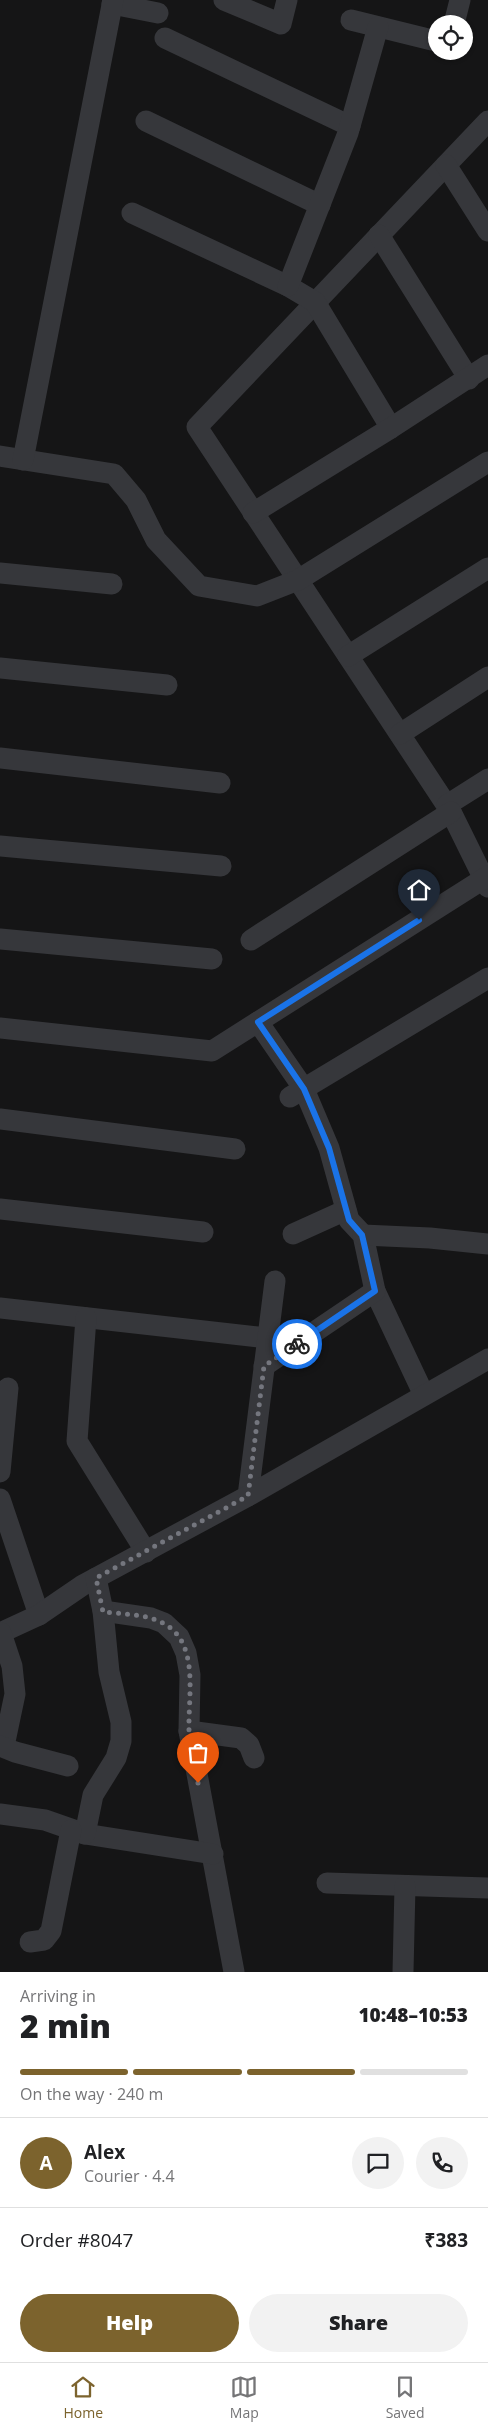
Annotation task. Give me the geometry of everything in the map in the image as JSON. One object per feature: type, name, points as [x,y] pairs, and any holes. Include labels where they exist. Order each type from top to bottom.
[{"type":"street","points":[[224,0],[282,24],[288,0]]},
{"type":"street","points":[[456,15],[460,0]]},
{"type":"street","points":[[23,460],[113,2],[158,13]]},
{"type":"street","points":[[351,20],[428,39]]},
{"type":"street","points":[[288,286],[350,126],[378,27]]},
{"type":"street","points":[[165,38],[350,126]]},
{"type":"street","points":[[146,121],[320,204]]},
{"type":"street","points":[[0,1028],[212,1051],[486,881],[449,809],[197,427],[488,121]]},
{"type":"street","points":[[446,165],[488,231]]},
{"type":"street","points":[[132,213],[288,286],[315,302],[391,428]]},
{"type":"street","points":[[379,236],[469,379]]},
{"type":"street","points":[[254,513],[469,379],[488,365]]},
{"type":"street","points":[[0,456],[114,474],[136,500],[156,540],[199,586],[257,596],[298,580],[488,462]]},
{"type":"street","points":[[348,656],[488,568]]},
{"type":"street","points":[[0,573],[112,584]]},
{"type":"street","points":[[0,668],[167,685]]},
{"type":"street","points":[[400,734],[488,676]]},
{"type":"street","points":[[0,758],[220,783]]},
{"type":"street","points":[[251,940],[449,809],[488,779]]},
{"type":"street","points":[[0,846],[221,866]]},
{"type":"street","points":[[0,939],[212,959]]},
{"type":"street","points":[[297,1093],[488,978]]},
{"type":"street","points":[[258,1022],[329,1148],[349,1220],[362,1235],[375,1291],[424,1395]]},
{"type":"street","points":[[0,1119],[235,1149]]},
{"type":"street","points":[[0,1209],[202,1232]]},
{"type":"street","points":[[293,1234],[346,1210]]},
{"type":"street","points":[[362,1235],[430,1238],[488,1244]]},
{"type":"street","points":[[248,1496],[274,1281]]},
{"type":"street","points":[[264,1366],[375,1291]]},
{"type":"street","points":[[0,1308],[268,1338]]},
{"type":"street","points":[[86,1318],[78,1441],[146,1552]]},
{"type":"street","points":[[68,1766],[15,1752],[2,1746],[14,1694],[12,1666],[1,1633],[39,1615],[96,1578],[248,1496],[488,1359]]},
{"type":"street","points":[[0,1472],[8,1388]]},
{"type":"street","points":[[0,1499],[39,1615]]},
{"type":"street","points":[[30,1942],[44,1940],[51,1931],[78,1832],[93,1795],[116,1758],[121,1741],[121,1722],[109,1672],[103,1612],[96,1578]]},
{"type":"street","points":[[103,1612],[151,1618],[164,1623],[179,1637],[186,1653],[190,1674],[189,1731],[234,1972]]},
{"type":"street","points":[[189,1731],[241,1738],[249,1745],[254,1758]]},
{"type":"street","points":[[0,1814],[45,1820],[78,1832],[213,1854]]},
{"type":"street","points":[[327,1883],[488,1888]]},
{"type":"street","points":[[403,1972],[405,1886]]},
{"type":"way so far","points":[[198,1783],[189,1731],[190,1674],[186,1653],[179,1637],[164,1623],[151,1618],[103,1612],[96,1578],[248,1496],[264,1366],[297,1344]]},
{"type":"route","points":[[297,1344],[375,1291],[362,1235],[349,1220],[329,1148],[304,1089],[258,1022],[419,920]]}]
